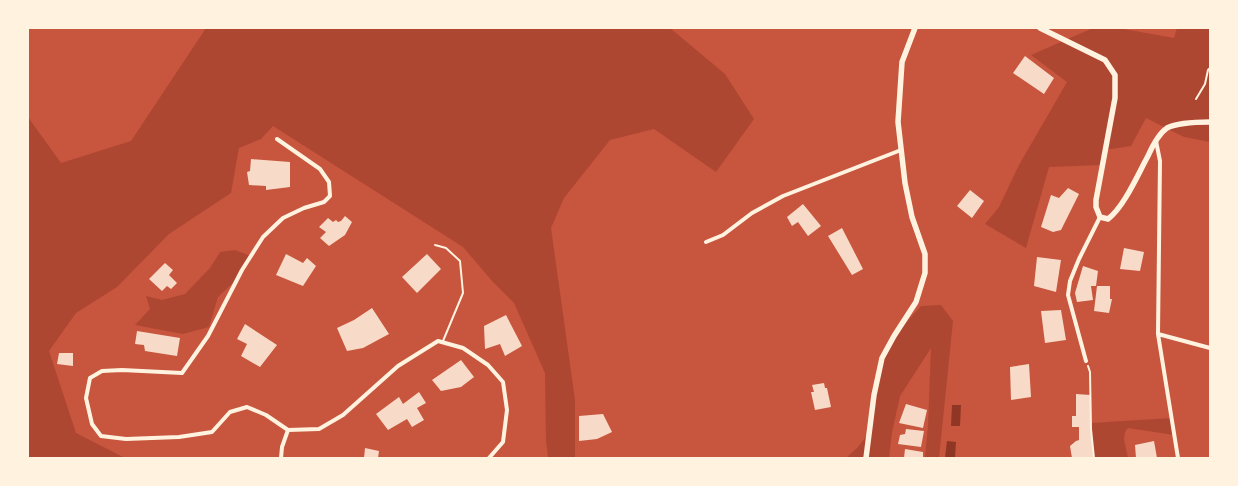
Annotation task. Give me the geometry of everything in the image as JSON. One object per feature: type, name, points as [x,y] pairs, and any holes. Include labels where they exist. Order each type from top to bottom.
[{"type":"street","points":[[866,458],[874,395],[882,358],[916,302],[925,272],[925,254],[912,217],[905,183],[898,122],[902,62],[915,28]]},
{"type":"street","points":[[1040,28],[1104,60],[1115,76],[1114,98],[1096,200],[1096,207],[1100,217],[1079,259],[1070,281],[1068,295],[1086,361]]},
{"type":"street","points":[[1100,217],[1108,219],[1115,214],[1156,141],[1167,128],[1192,122],[1210,122]]},
{"type":"street","points":[[277,139],[320,170],[329,182],[330,196],[324,202],[304,208],[283,218],[263,237],[242,270],[208,336],[182,373],[122,370],[102,371],[90,378],[86,398],[92,424],[102,436],[126,439],[179,437],[212,432],[230,412],[247,406],[266,415],[288,430],[319,429],[343,415],[398,366],[438,340],[463,348],[488,364],[503,382],[507,410],[505,435],[503,442],[489,458]]},
{"type":"street","points":[[1156,141],[1160,161],[1158,334],[1178,458]]},
{"type":"street","points":[[706,242],[722,234],[752,213],[783,196],[901,150]]},
{"type":"street","points":[[1158,334],[1210,348]]},
{"type":"street","points":[[281,458],[282,447],[288,430]]},
{"type":"lane","points":[[435,245],[446,248],[460,261],[463,294],[443,342]]},
{"type":"path","points":[[1196,99],[1205,84],[1208,70],[1210,68]]},
{"type":"path","points":[[1086,361],[1090,372],[1091,429],[1094,458]]},
{"type":"shaded area","points":[[206,28],[670,28],[725,74],[754,119],[716,172],[654,129],[610,140],[564,198],[551,228],[575,400],[575,458],[548,458],[546,440],[545,373],[514,303],[493,282],[463,247],[273,126],[261,139],[239,148],[231,193],[169,234],[117,287],[76,313],[49,351],[76,433],[125,458],[28,458],[28,117],[61,163],[131,141]]},
{"type":"shaded area","points":[[1093,28],[1118,28],[1174,38],[1177,28],[1210,28],[1210,142],[1184,137],[1146,118],[1131,146],[1105,150],[1102,165],[1049,167],[1026,248],[985,224],[999,207],[1019,165],[1067,82],[1031,55]]},
{"type":"shaded area","points":[[235,250],[251,256],[237,279],[218,297],[209,327],[183,334],[135,325],[150,309],[146,296],[162,300],[185,294],[210,268],[220,252]]},
{"type":"shaded area","points":[[941,305],[953,321],[939,458],[925,458],[931,348],[900,396],[892,433],[889,458],[846,458],[857,448],[869,433],[882,358],[894,336],[921,306]]},
{"type":"shaded area","points":[[952,405],[961,405],[960,426],[951,426]]},
{"type":"shaded area","points":[[1171,418],[1174,435],[1128,428],[1125,432],[1124,439],[1128,458],[1094,458],[1091,423]]},
{"type":"shaded area","points":[[947,441],[956,442],[955,458],[945,458]]},
{"type":"building","points":[[1025,56],[1054,78],[1044,94],[1013,73]]},
{"type":"building","points":[[251,159],[290,162],[290,187],[266,190],[266,186],[249,185],[247,172],[250,171]]},
{"type":"building","points":[[1068,188],[1079,194],[1061,230],[1053,232],[1041,227],[1051,195],[1059,198]]},
{"type":"building","points":[[970,190],[984,201],[972,218],[957,206]]},
{"type":"building","points":[[803,204],[821,226],[808,236],[798,222],[792,226],[787,217]]},
{"type":"building","points":[[345,216],[352,222],[345,235],[329,246],[320,238],[326,232],[319,227],[328,218],[333,222],[336,220],[338,222]]},
{"type":"building","points":[[842,228],[863,269],[852,275],[828,236]]},
{"type":"building","points":[[1124,248],[1144,252],[1140,271],[1120,269]]},
{"type":"building","points":[[286,254],[303,263],[307,258],[316,266],[303,286],[276,275]]},
{"type":"building","points":[[427,254],[441,269],[417,293],[402,277]]},
{"type":"building","points":[[1037,257],[1061,260],[1056,292],[1034,286]]},
{"type":"building","points":[[165,263],[173,270],[169,275],[177,283],[171,289],[167,286],[162,291],[149,279]]},
{"type":"building","points":[[1083,266],[1098,271],[1096,286],[1091,286],[1093,300],[1077,302],[1075,293]]},
{"type":"building","points":[[1097,286],[1110,286],[1110,299],[1112,299],[1109,313],[1094,311]]},
{"type":"building","points":[[372,308],[389,334],[363,348],[347,351],[337,328],[354,320]]},
{"type":"building","points":[[1061,310],[1066,340],[1045,343],[1041,311]]},
{"type":"building","points":[[506,315],[522,346],[505,356],[500,344],[485,349],[484,326]]},
{"type":"building","points":[[245,324],[277,345],[260,367],[241,356],[247,344],[237,339]]},
{"type":"building","points":[[137,331],[180,338],[177,356],[145,351],[144,345],[135,344]]},
{"type":"building","points":[[59,353],[73,353],[73,366],[57,364]]},
{"type":"building","points":[[461,360],[474,377],[461,387],[441,391],[432,380]]},
{"type":"building","points":[[1029,364],[1031,397],[1011,400],[1010,367]]},
{"type":"building","points":[[824,383],[825,388],[827,388],[831,407],[815,410],[811,392],[814,392],[812,385]]},
{"type":"building","points":[[419,392],[426,403],[417,408],[424,420],[412,427],[407,419],[388,430],[376,414],[399,397],[403,404]]},
{"type":"building","points":[[1076,394],[1091,395],[1091,429],[1094,458],[1072,458],[1070,446],[1079,440],[1079,427],[1072,427],[1072,416],[1076,416]]},
{"type":"building","points":[[906,404],[927,410],[923,428],[899,423]]},
{"type":"building","points":[[603,414],[612,432],[597,439],[579,441],[579,416]]},
{"type":"building","points":[[906,429],[924,431],[921,447],[898,444],[900,435],[905,434]]},
{"type":"building","points":[[1154,441],[1157,458],[1136,458],[1135,445]]},
{"type":"building","points":[[365,448],[379,451],[378,458],[364,458]]},
{"type":"building","points":[[905,449],[923,452],[923,458],[904,458]]}]
